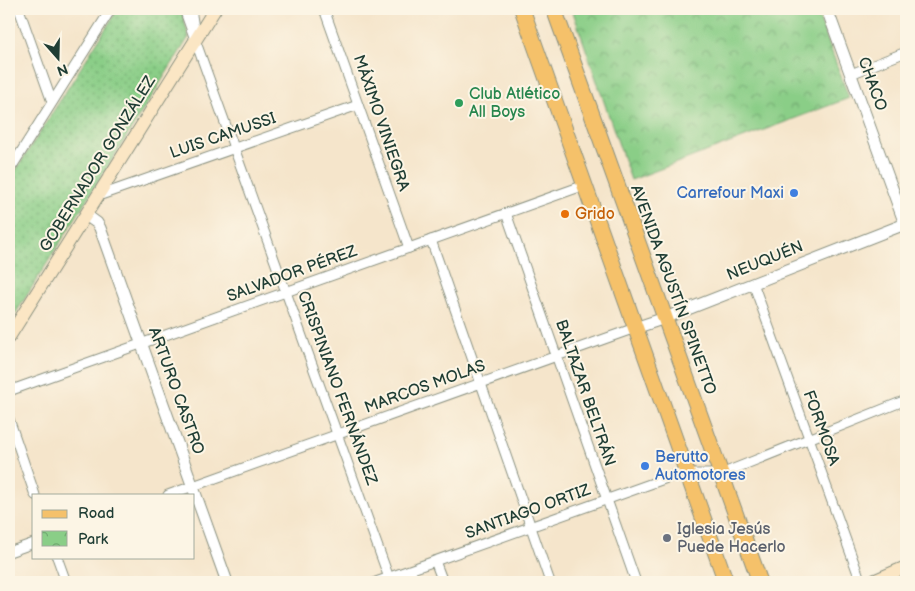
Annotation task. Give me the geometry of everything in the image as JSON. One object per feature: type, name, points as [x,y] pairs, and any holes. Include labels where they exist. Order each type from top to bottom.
[{"type":"main road","name":"GOBERNADOR GONZÁLEZ","points":[[9,337],[215,9]]},
{"type":"main road","points":[[522,9],[726,582]]},
{"type":"main road","name":"AVENIDA AGUSTÍN SPINETTO","points":[[554,9],[760,582]]},
{"type":"main road","points":[[871,582],[906,567]]},
{"type":"street","points":[[19,9],[52,102]]},
{"type":"street","points":[[9,171],[111,9]]},
{"type":"street","name":"CRISPINIANO FERNÁNDEZ","points":[[184,9],[389,578]]},
{"type":"street","name":"CRISPINIANO FERNÁNDEZ","points":[[191,9],[195,24],[195,40]]},
{"type":"street","name":"MÁXIMO VINIEGRA","points":[[324,9],[409,248]]},
{"type":"street","name":"CHACO","points":[[827,9],[906,225]]},
{"type":"street","points":[[851,74],[906,52]]},
{"type":"street","name":"LUIS CAMUSSI","points":[[98,196],[358,105]]},
{"type":"street","name":"SALVADOR PÉREZ","points":[[9,391],[585,185]]},
{"type":"street","name":"BALTAZAR BELTRÁN","points":[[506,213],[636,582]]},
{"type":"street","name":"ARTURO CASTRO","points":[[86,215],[97,222],[100,228],[228,582]]},
{"type":"street","name":"NEUQUÉN","points":[[636,328],[906,225]]},
{"type":"street","points":[[431,240],[550,582]]},
{"type":"street","name":"FORMOSA","points":[[753,284],[861,582]]},
{"type":"street","name":"MARCOS MOLAS","points":[[171,494],[636,328]]},
{"type":"street","points":[[721,474],[906,400]]},
{"type":"street","points":[[9,419],[35,494]]},
{"type":"street","name":"SANTIAGO ORTIZ","points":[[376,582],[687,473],[721,474]]},
{"type":"street","points":[[9,552],[32,544]]},
{"type":"street","points":[[57,558],[66,582]]},
{"type":"street","points":[[435,561],[443,582]]},
{"type":"green space","points":[[118,9],[181,9],[189,37],[9,324],[9,181]]},
{"type":"green space","points":[[572,9],[816,9],[849,98],[631,180]]},
{"type":"place","name":"Club Atlético All Boys","points":[[459,103]]},
{"type":"place","name":"Carrefour Maxi","points":[[794,193]]},
{"type":"place","name":"Grido","points":[[565,214]]},
{"type":"place","name":"Berutto Automotores","points":[[645,466]]},
{"type":"place","name":"Iglesia Jesús Puede Hacerlo","points":[[667,538]]}]
